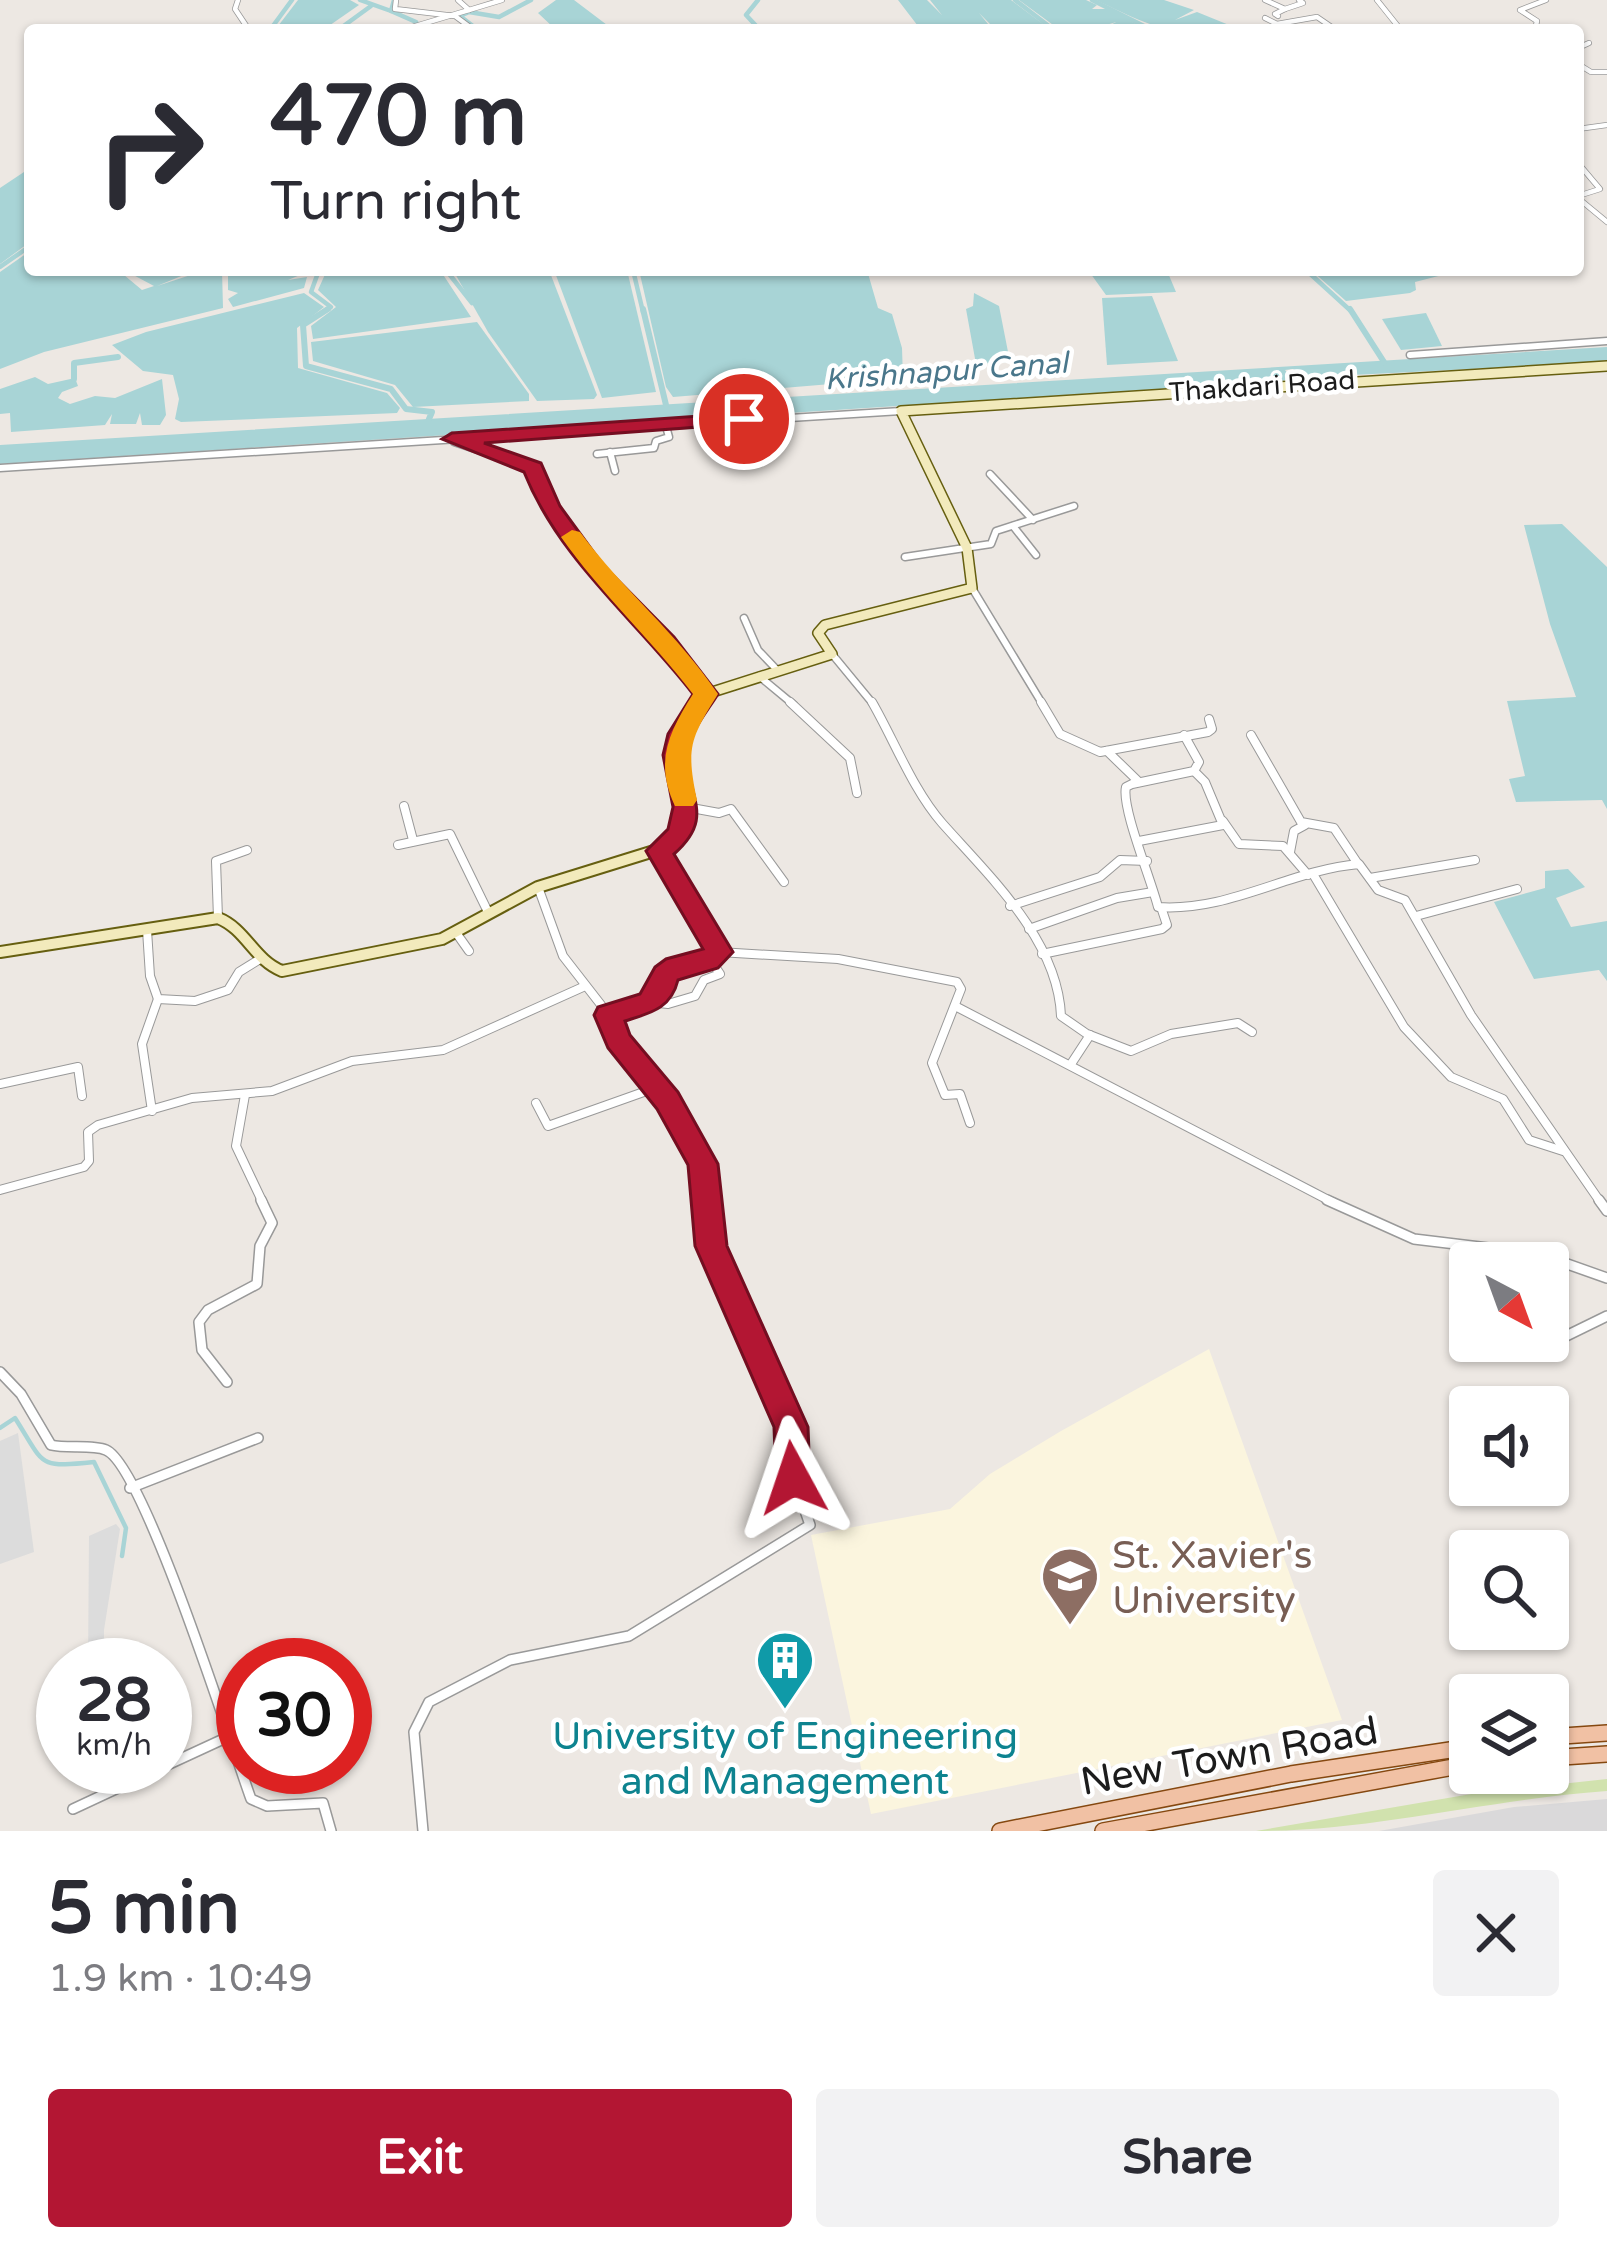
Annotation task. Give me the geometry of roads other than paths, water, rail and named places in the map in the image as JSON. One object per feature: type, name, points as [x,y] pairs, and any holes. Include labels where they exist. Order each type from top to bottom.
[{"type":"main road","points":[[1569,1736],[1607,1733]]},
{"type":"main road","name":"New Town Road","points":[[1000,1831],[1291,1774],[1449,1750]]},
{"type":"main road","points":[[1569,1756],[1607,1754]]},
{"type":"main road","name":"New Town Road","points":[[1103,1831],[1449,1768]]},
{"type":"street","points":[[396,0],[395,9],[455,16],[466,24]]},
{"type":"street","points":[[413,12],[420,0]]},
{"type":"street","points":[[458,0],[469,10]]},
{"type":"street","points":[[421,23],[502,0]]},
{"type":"street","points":[[1265,0],[1285,9]]},
{"type":"street","points":[[1278,16],[1275,14],[1303,3],[1299,0]]},
{"type":"street","points":[[1377,0],[1394,24]]},
{"type":"street","points":[[1536,24],[1520,10],[1546,0]]},
{"type":"street","points":[[1265,18],[1277,24],[1317,17],[1327,24]]},
{"type":"street","points":[[1584,46],[1589,44]]},
{"type":"street","points":[[1584,170],[1600,189],[1584,195]]},
{"type":"street","points":[[1584,202],[1607,222]]},
{"type":"street","points":[[1410,355],[1607,341]]},
{"type":"street","name":"Thakdari Road","points":[[901,411],[1607,365]]},
{"type":"street","points":[[0,468],[901,411],[967,548],[972,588],[1054,730],[1095,751],[1107,751],[1211,731],[1209,719]]},
{"type":"street","points":[[598,454],[652,448],[654,442],[669,437],[665,423]]},
{"type":"street","points":[[452,436],[454,442],[533,468],[549,507],[595,570],[666,643],[706,694]]},
{"type":"street","points":[[610,452],[615,471]]},
{"type":"street","points":[[990,474],[1033,520]]},
{"type":"street","points":[[905,557],[991,544],[996,531],[1074,506]]},
{"type":"street","points":[[1013,526],[1036,555]]},
{"type":"street","points":[[972,588],[825,625],[818,633],[872,702],[940,820],[962,841],[1029,929],[1060,994],[1058,1012],[1090,1035],[1131,1051],[1180,1032],[1238,1023],[1252,1032]]},
{"type":"street","points":[[744,618],[758,650],[778,671]]},
{"type":"street","points":[[0,952],[218,917],[231,922],[260,959],[282,971],[398,951],[457,934],[538,887],[607,862],[659,851],[677,839],[686,807],[675,755],[681,734],[706,694],[832,654]]},
{"type":"street","points":[[759,676],[783,702],[819,720],[856,773],[857,794]]},
{"type":"street","points":[[1042,954],[1167,925],[1122,802],[1126,787],[1193,771],[1199,762],[1184,735]]},
{"type":"street","points":[[1251,735],[1305,824]]},
{"type":"street","points":[[1107,751],[1141,783]]},
{"type":"street","points":[[1193,771],[1205,782],[1239,844],[1275,843],[1310,874],[1374,983],[1427,1054],[1461,1084],[1503,1100],[1528,1140],[1565,1151]]},
{"type":"street","points":[[404,806],[413,840]]},
{"type":"street","points":[[686,807],[717,813],[731,808],[784,882]]},
{"type":"street","points":[[1139,841],[1215,829],[1223,821]]},
{"type":"street","points":[[1290,852],[1294,831],[1305,824],[1334,828],[1378,890],[1401,895],[1471,1015],[1607,1211]]},
{"type":"street","points":[[398,845],[450,834],[488,912]]},
{"type":"street","points":[[218,917],[216,861],[248,850]]},
{"type":"street","points":[[608,1015],[650,1002],[668,1004],[695,996],[704,980],[720,974],[659,851]]},
{"type":"street","points":[[1009,907],[1100,877],[1120,860],[1147,861]]},
{"type":"street","points":[[1369,878],[1474,860]]},
{"type":"street","points":[[1162,910],[1238,897],[1359,864]]},
{"type":"street","points":[[423,1831],[414,1732],[428,1702],[509,1660],[629,1636],[810,1526],[791,1470],[791,1427],[711,1246],[703,1164],[671,1106],[618,1040],[608,1015],[557,944],[538,887]]},
{"type":"street","points":[[1416,916],[1517,889]]},
{"type":"street","points":[[1029,929],[1117,898],[1153,892]]},
{"type":"street","points":[[147,930],[150,976],[158,998],[142,1044],[152,1111]]},
{"type":"street","points":[[457,934],[469,951]]},
{"type":"street","points":[[650,1002],[662,990],[665,974],[714,956],[838,959],[917,970],[957,982],[961,989],[932,1063],[946,1095],[960,1094],[970,1123]]},
{"type":"street","points":[[158,998],[195,1000],[228,990],[241,970],[260,959]]},
{"type":"street","points":[[0,1190],[84,1167],[91,1129],[214,1094],[279,1089],[352,1060],[442,1050],[584,987]]},
{"type":"street","points":[[955,1006],[1305,1190],[1414,1239],[1539,1254],[1607,1278]]},
{"type":"street","points":[[1071,1064],[1090,1035]]},
{"type":"street","points":[[0,1084],[78,1067],[82,1096]]},
{"type":"street","points":[[536,1103],[547,1126],[655,1088]]},
{"type":"street","points":[[227,1382],[202,1350],[199,1322],[208,1310],[257,1284],[260,1246],[272,1223],[236,1147],[245,1095]]},
{"type":"street","points":[[1569,1335],[1607,1316]]},
{"type":"street","points":[[0,1372],[21,1394],[51,1445],[112,1451],[160,1546],[216,1703]]},
{"type":"street","points":[[130,1488],[258,1438]]},
{"type":"street","points":[[73,1809],[105,1794]]},
{"type":"street","points":[[249,1794],[267,1806],[323,1803],[332,1831]]},
{"type":"water","points":[[298,0],[350,0],[359,5],[332,24],[280,24]]},
{"type":"water","points":[[556,0],[574,0],[606,24],[550,24],[538,13]]},
{"type":"water","points":[[898,0],[927,0],[942,15],[930,0],[1011,0],[1043,24],[990,24],[979,13],[988,24],[916,24]]},
{"type":"water","points":[[1019,0],[1086,0],[1097,5],[1092,9],[1108,9],[1136,24],[1112,24],[1116,22],[1052,24]]},
{"type":"water","points":[[1096,0],[1164,0],[1194,10],[1175,20],[1197,12],[1227,24],[1150,24]]},
{"type":"water","points":[[24,172],[24,246],[0,264],[0,188]]},
{"type":"water","points":[[24,255],[24,276],[125,276],[142,290],[154,286],[135,276],[181,276],[157,286],[188,276],[222,276],[223,308],[44,352],[0,369],[0,272]]},
{"type":"water","points":[[228,276],[307,277],[304,288],[233,307],[228,299],[238,293],[228,290]]},
{"type":"water","points":[[324,276],[444,276],[471,317],[313,339],[311,326],[336,307],[318,290]]},
{"type":"water","points":[[456,276],[551,276],[597,395],[594,399],[537,401],[488,332]]},
{"type":"water","points":[[556,276],[628,276],[656,392],[602,398]]},
{"type":"water","points":[[640,276],[869,276],[878,308],[892,314],[902,348],[903,378],[673,397],[666,387]]},
{"type":"water","points":[[1092,276],[1169,276],[1176,292],[1106,295]]},
{"type":"water","points":[[1318,276],[1438,276],[1415,282],[1416,290],[1410,293],[1346,301]]},
{"type":"water","points":[[304,293],[324,307],[297,328],[298,368],[387,393],[400,408],[397,413],[181,422],[175,419],[179,399],[173,375],[143,371],[112,345],[146,332]]},
{"type":"water","points":[[974,293],[999,306],[1010,362],[976,364],[966,309],[973,306]]},
{"type":"water","points":[[1152,296],[1178,361],[1107,365],[1102,298]]},
{"type":"water","points":[[1426,313],[1442,346],[1401,350],[1382,319]]},
{"type":"water","points":[[477,322],[529,394],[529,401],[413,407],[395,385],[313,361],[311,342]]},
{"type":"water","points":[[1607,347],[1607,360],[1589,363],[1313,377],[1301,377],[1293,369],[1285,370],[1291,377],[1283,381],[0,464],[0,445]]},
{"type":"water","points":[[35,377],[48,384],[75,378],[78,386],[58,398],[70,404],[95,396],[115,398],[162,379],[166,415],[160,425],[142,425],[140,413],[136,424],[110,424],[112,414],[105,425],[11,432],[10,413],[0,414],[0,389]]},
{"type":"water","points":[[1562,524],[1607,567],[1607,809],[1602,800],[1516,802],[1509,779],[1525,776],[1507,701],[1576,697],[1550,624],[1524,525]]},
{"type":"water","points":[[1568,869],[1585,887],[1556,898],[1571,927],[1607,921],[1607,981],[1599,970],[1534,979],[1494,902],[1545,888],[1545,871]]},
{"type":"waterway","points":[[274,24],[292,0]]},
{"type":"waterway","points":[[360,0],[391,11]]},
{"type":"waterway","points":[[391,11],[394,0]]},
{"type":"waterway","points":[[470,24],[460,16],[469,12],[499,17],[531,0]]},
{"type":"waterway","points":[[754,24],[746,15],[758,0]]},
{"type":"waterway","points":[[1015,0],[1046,24]]},
{"type":"waterway","points":[[1092,0],[1140,24]]},
{"type":"waterway","points":[[346,24],[371,6]]},
{"type":"waterway","points":[[391,11],[417,24]]},
{"type":"waterway","points":[[0,267],[24,250]]},
{"type":"waterway","points":[[317,276],[311,292],[331,307],[323,312]]},
{"type":"waterway","points":[[451,276],[472,303]]},
{"type":"waterway","points":[[634,276],[643,312]]},
{"type":"waterway","points":[[1313,276],[1352,312]]},
{"type":"waterway","points":[[328,309],[303,325],[306,366],[391,389],[406,409],[432,412],[429,419]]},
{"type":"waterway","points":[[643,309],[666,405]]},
{"type":"waterway","points":[[1352,312],[1384,362]]},
{"type":"waterway","points":[[74,379],[74,363],[118,357]]},
{"type":"waterway","points":[[0,1428],[15,1418],[38,1454],[51,1463],[94,1462],[126,1528],[122,1556]]},
{"type":"place","name":"St. Xavier's University","points":[[1070,1627]]},
{"type":"place","name":"University of Engineering and Management","points":[[785,1711]]},
{"type":"water label","name":"Krishnapur Canal","points":[[946,371]]}]
